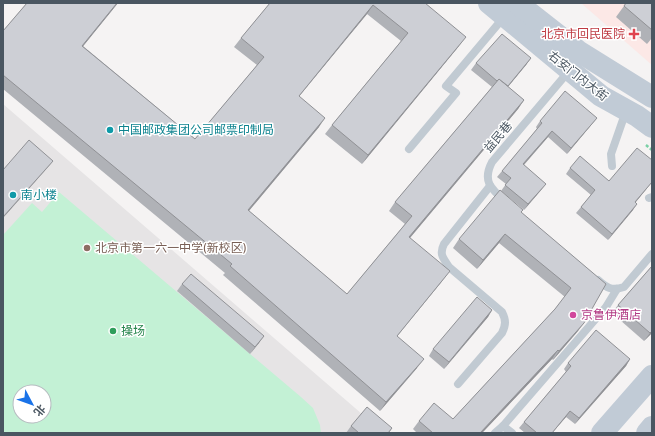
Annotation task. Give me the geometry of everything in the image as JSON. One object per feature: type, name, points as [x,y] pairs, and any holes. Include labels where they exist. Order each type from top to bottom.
[{"type":"main road","name":"右安门内大街","points":[[515,9],[570,71],[601,96],[637,116],[652,127]]},
{"type":"main road","name":"右安门内大街","points":[[515,9],[578,51],[652,97]]},
{"type":"main road","points":[[602,433],[652,376]]},
{"type":"main road","points":[[647,433],[652,427]]},
{"type":"lane","points":[[409,149],[456,94],[446,86],[515,9]]},
{"type":"lane","name":"益民巷","points":[[490,186],[487,178],[488,170],[492,162],[570,71]]},
{"type":"lane","points":[[612,166],[611,154],[626,111]]},
{"type":"lane","points":[[458,384],[502,332],[505,326],[505,318],[502,312],[449,267],[442,257],[441,250],[444,244],[490,186],[493,191],[511,206]]},
{"type":"lane","points":[[494,433],[503,426],[606,307],[617,290],[624,287],[652,254]]},
{"type":"lane","points":[[589,272],[607,288],[617,290]]},
{"type":"lane","points":[[503,426],[512,433]]},
{"type":"shaded area","name":"北京市回民医院","points":[[581,3],[652,3],[652,65]]},
{"type":"shaded area","name":"操场","points":[[3,104],[362,414],[385,433],[3,433]]},
{"type":"green space","name":"操场","points":[[59,192],[313,408],[320,425],[321,433],[3,433],[3,235],[32,203],[42,212]]},
{"type":"building","name":"中国邮政集团公司邮票印制局","points":[[27,3],[117,3],[82,46],[195,139],[264,57],[241,38],[270,3],[425,3],[466,37],[368,155],[332,125],[408,33],[373,5],[299,96],[325,118],[248,210],[347,294],[412,216],[395,202],[499,79],[524,100],[409,237],[450,271],[397,336],[424,359],[386,402],[230,266],[232,264],[3,75],[3,31]]},
{"type":"building","points":[[626,3],[652,3],[652,30],[624,6]]},
{"type":"building","points":[[502,34],[531,58],[508,86],[499,79],[497,81],[476,63]]},
{"type":"building","points":[[565,91],[597,118],[571,148],[552,131],[523,164],[546,184],[528,204],[505,185],[511,178],[502,171],[542,123],[540,121]]},
{"type":"building","name":"南小楼","points":[[29,140],[53,161],[3,217],[3,170]]},
{"type":"building","points":[[637,148],[652,160],[652,182],[635,202],[637,204],[612,234],[581,207],[595,190],[570,168],[580,156],[609,181]]},
{"type":"building","points":[[500,190],[523,210],[521,212],[606,284],[584,323],[480,433],[433,433],[419,421],[434,403],[453,419],[555,309],[571,288],[505,234],[483,260],[459,239]]},
{"type":"building","points":[[652,266],[652,331],[650,333],[618,305]]},
{"type":"building","points":[[191,274],[264,336],[255,347],[182,284]]},
{"type":"building","points":[[477,297],[492,310],[449,362],[433,349]]},
{"type":"building","points":[[596,330],[630,359],[579,418],[570,411],[552,433],[537,433],[524,422],[571,366],[568,363]]},
{"type":"building","points":[[367,407],[392,428],[388,433],[359,433],[351,426]]},
{"type":"place","name":"北京市回民医院","points":[[634,34]]},
{"type":"place","name":"中国邮政集团公司邮票印制局","points":[[110,130]]},
{"type":"place","name":"南小楼","points":[[13,195]]},
{"type":"place","name":"北京市第一六一中学(新校区)","points":[[87,248]]},
{"type":"place","name":"京鲁伊酒店","points":[[573,315]]},
{"type":"place","name":"操场","points":[[113,331]]}]
